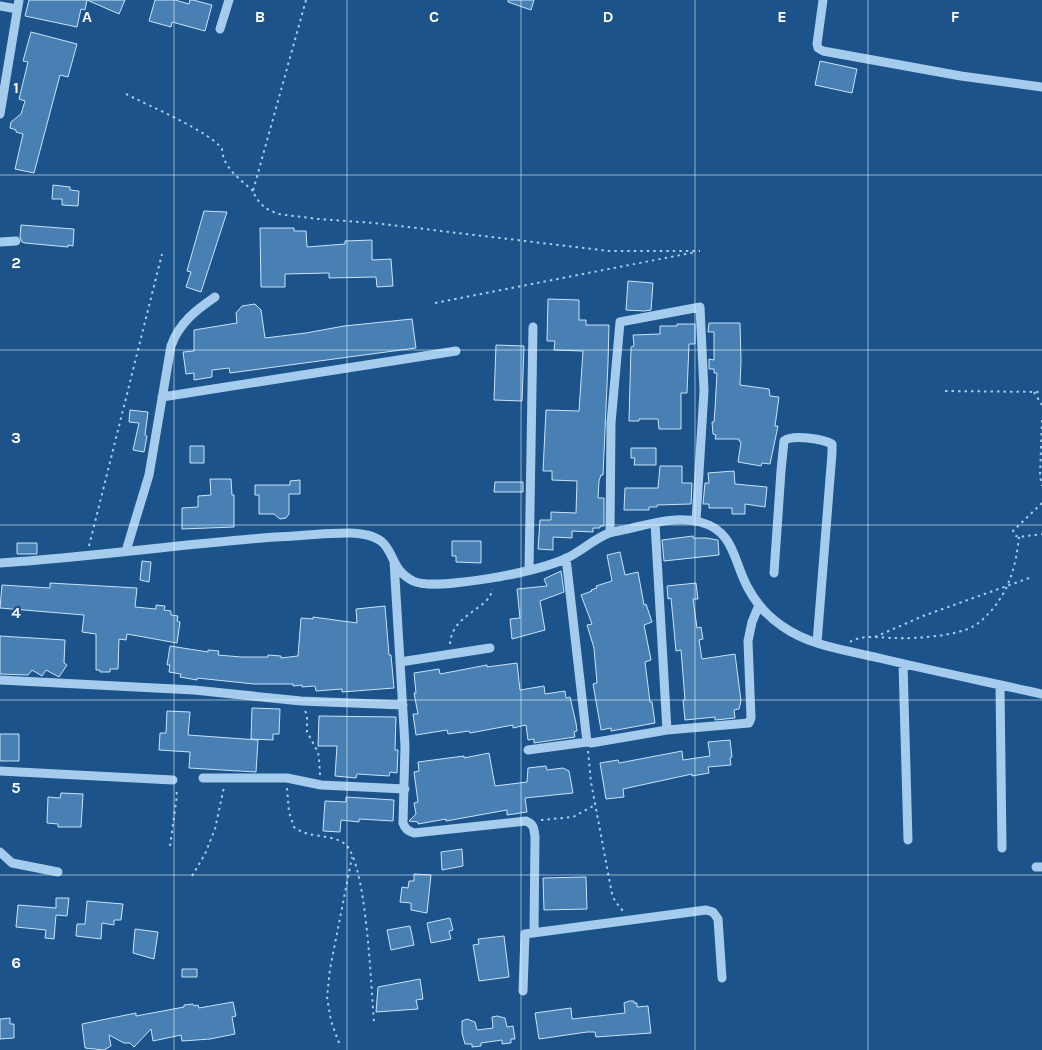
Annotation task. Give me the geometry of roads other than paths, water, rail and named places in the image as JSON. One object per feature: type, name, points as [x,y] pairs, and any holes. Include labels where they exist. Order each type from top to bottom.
[{"type":"street","points":[[220,30],[229,0]]},
{"type":"street","points":[[823,0],[817,41],[818,48],[823,51],[962,76],[1042,87]]},
{"type":"street","points":[[0,6],[18,4],[0,114]]},
{"type":"street","points":[[0,242],[16,242]]},
{"type":"street","points":[[126,551],[149,475],[168,358],[174,338],[193,313],[215,297]]},
{"type":"street","points":[[610,533],[612,423],[620,322],[700,307],[704,391],[696,521]]},
{"type":"street","points":[[529,570],[533,327]]},
{"type":"street","points":[[162,397],[456,351]]},
{"type":"street","points":[[774,572],[784,441],[792,437],[829,442],[832,444],[832,453],[817,643]]},
{"type":"street","points":[[0,563],[87,556],[234,540],[348,533],[376,537],[382,540],[407,577],[422,584],[475,581],[529,570],[566,558],[610,533],[674,520],[696,521],[711,525],[723,534],[733,551],[748,588],[759,605],[769,617],[785,628],[817,643],[1042,694]]},
{"type":"street","points":[[654,523],[667,730]]},
{"type":"street","points":[[566,558],[587,742]]},
{"type":"street","points":[[394,559],[405,746],[403,823],[409,831],[414,833],[530,823],[534,827],[534,933]]},
{"type":"street","points":[[528,750],[667,730],[745,724],[750,721],[748,641],[752,622],[759,605]]},
{"type":"street","points":[[400,662],[490,648]]},
{"type":"street","points":[[903,664],[908,840]]},
{"type":"street","points":[[0,680],[194,690],[301,702],[403,705]]},
{"type":"street","points":[[1000,685],[1002,848]]},
{"type":"street","points":[[0,771],[170,780]]},
{"type":"street","points":[[204,778],[287,778],[320,784],[405,789]]},
{"type":"street","points":[[0,852],[12,863],[58,872]]},
{"type":"street","points":[[524,991],[525,934],[701,911],[713,912],[718,919],[722,978]]}]
